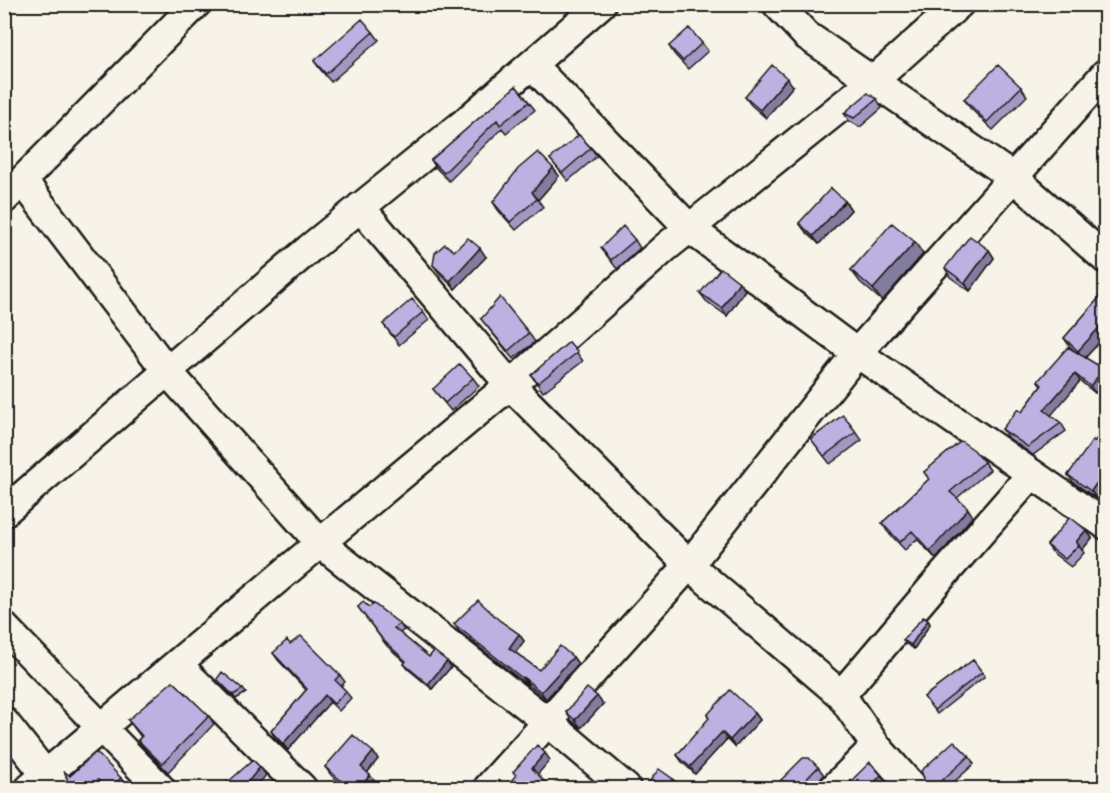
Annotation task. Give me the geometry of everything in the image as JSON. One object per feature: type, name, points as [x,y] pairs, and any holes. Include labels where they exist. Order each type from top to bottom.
[{"type":"street","points":[[196,4],[14,190],[167,371],[320,543],[549,723],[626,789]]},
{"type":"street","points":[[4,512],[360,207],[462,125],[601,4]]},
{"type":"street","points":[[777,4],[806,35],[1014,178],[1106,259]]},
{"type":"street","points":[[4,722],[44,784],[103,727],[510,385],[689,228],[873,81],[959,4]]},
{"type":"street","points":[[532,65],[689,228],[858,353],[1106,525]]},
{"type":"street","points":[[488,789],[689,566],[858,353],[1106,73]]},
{"type":"street","points":[[360,207],[510,385],[689,566],[841,695],[876,746],[913,789]]},
{"type":"street","points":[[841,695],[1032,474]]},
{"type":"street","points":[[4,627],[103,727],[160,789]]},
{"type":"street","points":[[177,664],[302,789]]},
{"type":"street","points":[[834,789],[876,746]]},
{"type":"building","points":[[362,19],[373,32],[326,74],[314,61]]},
{"type":"building","points":[[689,28],[702,43],[683,61],[669,46]]},
{"type":"building","points":[[772,65],[787,78],[760,110],[745,97]]},
{"type":"building","points":[[998,65],[1021,87],[987,122],[964,99]]},
{"type":"building","points":[[516,86],[529,102],[500,125],[497,120],[444,173],[431,160]]},
{"type":"building","points":[[868,93],[877,99],[854,118],[844,113]]},
{"type":"building","points":[[579,135],[591,148],[562,173],[550,159]]},
{"type":"building","points":[[538,152],[553,168],[532,192],[537,199],[510,222],[493,202],[518,169]]},
{"type":"building","points":[[831,188],[845,201],[813,236],[799,223]]},
{"type":"building","points":[[892,223],[915,242],[873,289],[851,270]]},
{"type":"building","points":[[623,226],[635,240],[611,260],[601,248]]},
{"type":"building","points":[[970,236],[989,250],[965,283],[945,268]]},
{"type":"building","points":[[468,238],[480,248],[450,281],[433,265],[435,253],[445,244],[454,251]]},
{"type":"building","points":[[721,268],[739,282],[722,308],[700,293]]},
{"type":"building","points":[[1106,290],[1106,320],[1078,351],[1064,338]]},
{"type":"building","points":[[500,297],[529,333],[508,351],[481,319]]},
{"type":"building","points":[[412,299],[423,312],[394,337],[383,324]]},
{"type":"building","points":[[569,342],[578,352],[538,383],[531,375]]},
{"type":"building","points":[[1068,347],[1104,369],[1090,386],[1075,374],[1044,410],[1061,423],[1028,447],[1002,429],[1018,409],[1022,412],[1042,385],[1038,381]]},
{"type":"building","points":[[460,364],[473,378],[445,403],[433,389]]},
{"type":"building","points":[[843,415],[856,432],[824,456],[811,439]]},
{"type":"building","points":[[1106,427],[1106,470],[1091,491],[1068,475],[1093,440],[1094,442]]},
{"type":"building","points":[[961,441],[974,450],[984,462],[950,492],[967,507],[967,510],[930,551],[912,531],[900,542],[882,523],[929,479],[924,472]]},
{"type":"building","points":[[1070,517],[1086,530],[1076,542],[1079,545],[1065,559],[1047,545]]},
{"type":"building","points":[[478,600],[499,620],[519,634],[509,648],[539,670],[560,646],[573,657],[541,692],[454,624]]},
{"type":"building","points":[[363,602],[369,607],[374,604],[400,624],[394,628],[429,657],[434,651],[447,661],[428,684],[404,664],[406,661],[383,640],[358,607]]},
{"type":"building","points":[[923,617],[928,620],[911,645],[903,640]]},
{"type":"building","points":[[301,636],[340,675],[335,680],[346,691],[334,704],[325,695],[283,744],[271,731],[307,689],[273,653],[287,640],[290,644]]},
{"type":"building","points":[[973,660],[982,672],[934,710],[924,697]]},
{"type":"building","points":[[222,672],[243,689],[233,695],[217,679]]},
{"type":"building","points":[[173,681],[209,716],[162,764],[138,740],[142,736],[128,720]]},
{"type":"building","points":[[587,688],[597,696],[575,720],[566,712]]},
{"type":"building","points":[[730,690],[755,713],[730,740],[722,732],[690,767],[677,755],[709,718],[707,715]]},
{"type":"building","points":[[353,735],[373,752],[361,767],[370,775],[359,789],[351,789],[325,767]]},
{"type":"building","points":[[954,741],[969,756],[940,782],[942,785],[939,789],[922,789],[924,778],[921,771]]},
{"type":"building","points":[[537,745],[545,753],[532,768],[551,789],[504,789],[516,775],[513,772]]},
{"type":"building","points":[[96,752],[121,778],[108,789],[98,780],[90,789],[65,789],[67,778],[64,771],[70,776]]},
{"type":"building","points":[[803,758],[809,758],[818,767],[797,789],[790,789],[781,780]]},
{"type":"building","points":[[253,760],[260,767],[242,789],[220,789]]},
{"type":"building","points":[[870,762],[881,775],[869,789],[843,789]]},
{"type":"building","points":[[659,769],[673,779],[666,789],[648,789],[645,787]]},
{"type":"building","points":[[718,783],[724,789],[712,789]]}]
